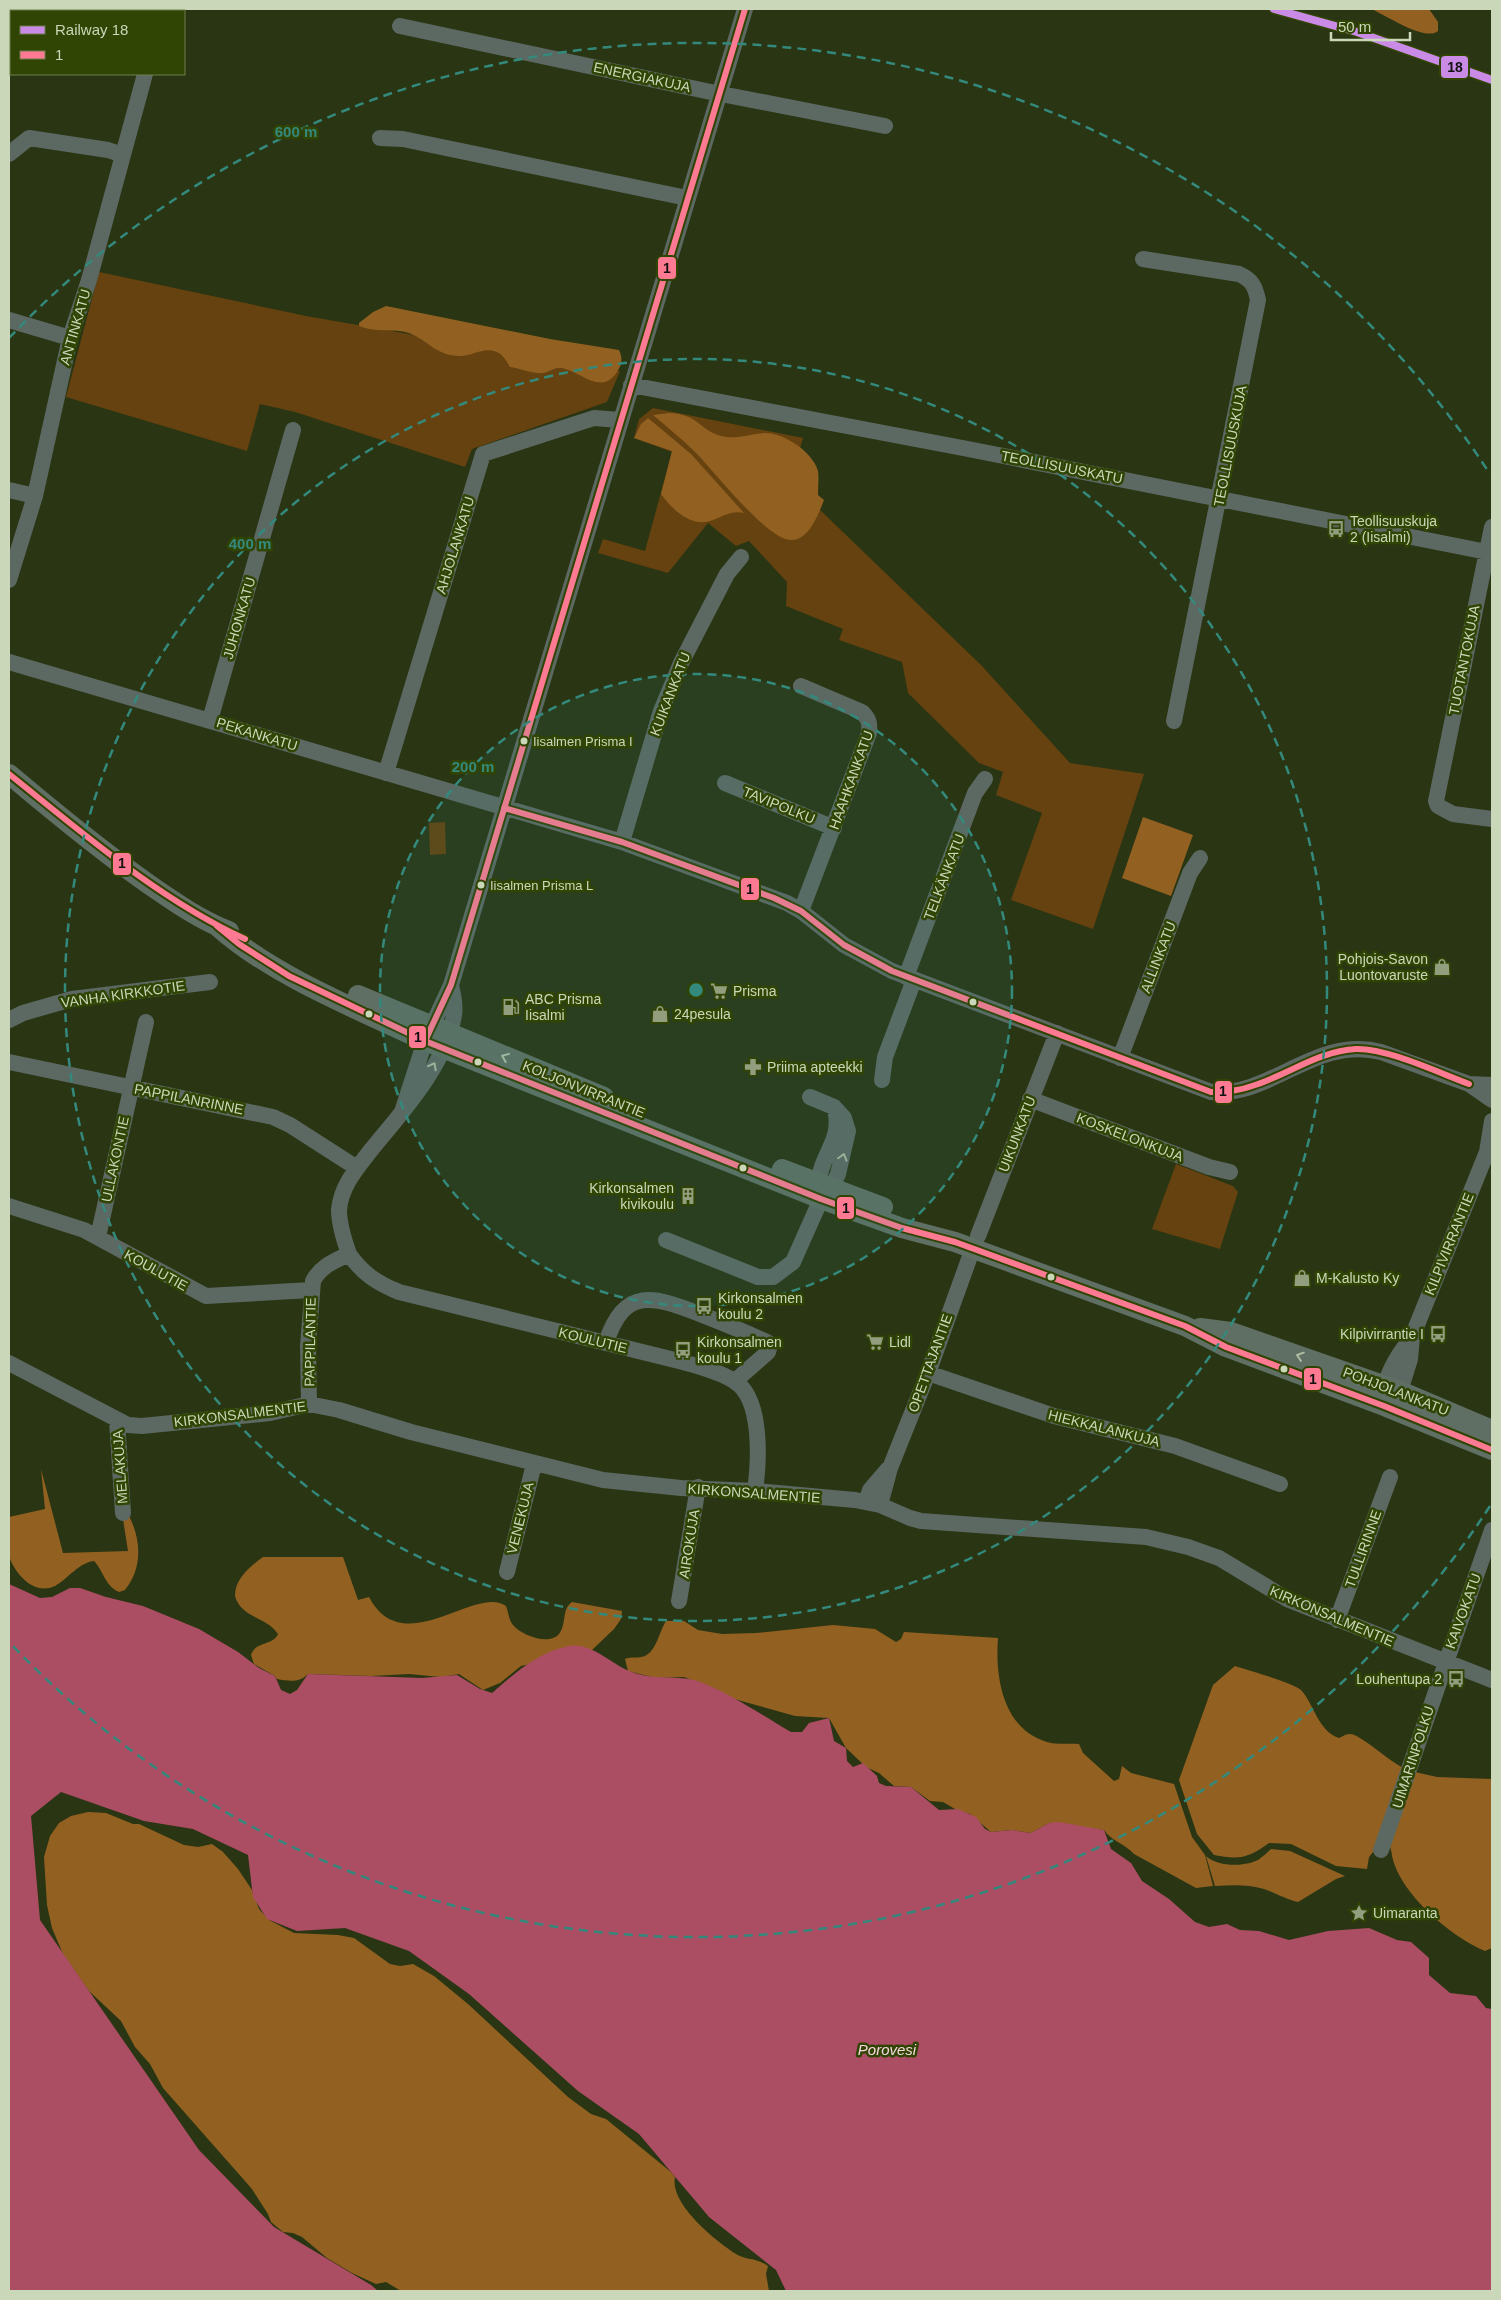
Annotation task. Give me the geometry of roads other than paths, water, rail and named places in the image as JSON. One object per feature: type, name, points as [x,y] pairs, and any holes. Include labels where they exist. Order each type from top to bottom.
[{"type":"main road","name":"KOLJONVIRRANTIE","points":[[9,774],[113,858],[170,898],[217,926],[232,940],[275,967],[366,1014],[437,1037],[824,1189],[902,1228],[955,1242],[1185,1326]]},
{"type":"main road","name":"POHJOLANKATU","points":[[1185,1326],[1231,1332],[1392,1388],[1492,1430]]},
{"type":"main road","name":"POHJOLANKATU","points":[[1185,1326],[1226,1347],[1384,1406],[1492,1450]]},
{"type":"street","points":[[349,1254],[341,1230],[340,1209],[344,1189],[357,1168],[402,1112],[437,1037],[455,1006],[451,985],[718,92],[745,9]]},
{"type":"street","name":"ENERGIAKUJA","points":[[400,26],[885,126]]},
{"type":"street","name":"ANTINKATU","points":[[9,580],[35,496],[70,338],[145,75]]},
{"type":"street","points":[[9,154],[29,138],[123,154]]},
{"type":"street","points":[[380,138],[403,139],[687,198]]},
{"type":"street","name":"TEOLLISUUSKUJA","points":[[1143,259],[1240,274],[1250,279],[1256,288],[1258,300],[1174,721]]},
{"type":"street","points":[[9,320],[70,338]]},
{"type":"street","name":"TEOLLISUUSKATU","points":[[631,386],[958,447],[1489,552]]},
{"type":"street","name":"AHJOLANKATU","points":[[386,773],[483,454],[594,418],[620,420]]},
{"type":"street","name":"JUHONKATU","points":[[210,720],[293,430]]},
{"type":"street","points":[[9,490],[35,496]]},
{"type":"street","name":"TUOTANTOKUJA","points":[[1492,526],[1489,552],[1436,793],[1438,806],[1443,810],[1453,814],[1492,819]]},
{"type":"street","name":"KUIKANKATU","points":[[622,842],[661,711],[680,663],[726,574],[742,557]]},
{"type":"street","name":"PEKANKATU","points":[[9,662],[622,842],[774,898],[802,911],[844,945],[877,964],[1211,1092],[1221,1093],[1244,1088],[1326,1054],[1354,1049],[1368,1049],[1381,1052],[1469,1084]]},
{"type":"street","name":"HAAHKANKATU","points":[[801,686],[862,712],[870,724],[870,733],[802,911]]},
{"type":"street","name":"TELKÄNKATU","points":[[882,1080],[885,1057],[910,978],[975,793],[985,779]]},
{"type":"street","name":"TAVIPOLKU","points":[[725,783],[834,828]]},
{"type":"street","name":"ALLINKATU","points":[[1120,1058],[1190,873],[1200,858]]},
{"type":"street","name":"VANHA KIRKKOTIE","points":[[9,1020],[22,1012],[72,999],[210,982]]},
{"type":"street","name":"ULLAKONTIE","points":[[98,1237],[146,1022]]},
{"type":"street","name":"UIKUNKATU","points":[[978,1236],[1056,1033]]},
{"type":"street","name":"PAPPILANRINNE","points":[[9,1062],[273,1117],[290,1124],[357,1168]]},
{"type":"street","points":[[1469,1084],[1492,1085]]},
{"type":"street","points":[[1469,1084],[1492,1100]]},
{"type":"street","points":[[666,1240],[758,1277],[773,1277],[793,1262],[824,1189],[840,1167],[848,1132],[844,1118],[834,1108],[810,1097]]},
{"type":"street","name":"KOSKELONKUJA","points":[[1030,1099],[1209,1167],[1230,1172]]},
{"type":"street","name":"KILPIVIRRANTIE","points":[[1384,1406],[1392,1388],[1410,1359],[1412,1337],[1490,1148],[1492,1121]]},
{"type":"street","name":"KOULUTIE","points":[[9,1206],[70,1224],[98,1237],[206,1296],[311,1290]]},
{"type":"street","name":"KOULUTIE","points":[[349,1254],[364,1273],[374,1280],[400,1292],[710,1370],[735,1381],[748,1396],[753,1411],[757,1434],[755,1491]]},
{"type":"street","name":"PAPPILANTIE","points":[[308,1404],[308,1346],[311,1290],[317,1273],[333,1261],[349,1254]]},
{"type":"street","name":"OPETTAJANTIE","points":[[873,1503],[890,1468],[928,1373],[969,1259]]},
{"type":"street","points":[[606,1343],[615,1320],[626,1308],[644,1300],[664,1300],[768,1342],[770,1345],[768,1352],[735,1381]]},
{"type":"street","name":"KIRKONSALMENTIE","points":[[9,1363],[116,1421],[128,1425],[142,1426],[270,1413],[308,1404],[339,1410],[412,1432],[534,1464],[626,1483],[681,1488],[755,1491],[873,1503],[921,1521],[1146,1537],[1188,1547],[1218,1558],[1273,1593],[1445,1663],[1492,1680]]},
{"type":"street","name":"HIEKKALANKUJA","points":[[928,1373],[1054,1416],[1175,1446],[1280,1484]]},
{"type":"street","name":"MELAKUJA","points":[[116,1421],[123,1513]]},
{"type":"street","name":"VENEKUJA","points":[[506,1572],[534,1464]]},
{"type":"street","name":"TULLIRINNE","points":[[1337,1620],[1390,1477]]},
{"type":"street","name":"AIROKUJA","points":[[679,1601],[698,1488]]},
{"type":"street","name":"KAIVOKATU","points":[[1445,1663],[1492,1530]]},
{"type":"street","name":"UIMARINPOLKU","points":[[1382,1850],[1445,1663]]},
{"type":"water","name":"Porovesi","points":[[9,1584],[40,1598],[52,1597],[70,1588],[80,1588],[106,1597],[143,1606],[199,1629],[238,1652],[259,1668],[275,1676],[281,1690],[290,1694],[297,1690],[308,1674],[422,1678],[457,1675],[480,1689],[492,1693],[527,1664],[547,1653],[569,1646],[584,1647],[620,1667],[645,1676],[694,1680],[705,1684],[730,1696],[791,1732],[802,1732],[809,1723],[829,1718],[834,1741],[846,1748],[847,1761],[853,1767],[863,1763],[877,1776],[879,1783],[886,1786],[911,1787],[939,1810],[958,1809],[976,1817],[985,1829],[991,1832],[1012,1830],[1031,1833],[1049,1823],[1059,1822],[1104,1830],[1111,1849],[1131,1863],[1142,1881],[1169,1899],[1195,1922],[1209,1927],[1227,1924],[1240,1930],[1259,1931],[1289,1940],[1328,1931],[1369,1928],[1397,1940],[1411,1942],[1429,1958],[1429,1975],[1450,1993],[1476,1996],[1486,2008],[1492,2009],[1492,2291],[786,2291],[776,2270],[709,2217],[639,2134],[578,2091],[469,1994],[409,1951],[345,1928],[297,1931],[267,1919],[253,1897],[248,1855],[193,1829],[144,1821],[61,1792],[31,1816],[40,1920],[199,2150],[274,2227],[378,2291],[9,2291]]},
{"type":"rail line","name":"18","points":[[1274,9],[1357,32],[1492,80]]},
{"type":"place","name":"Teollisuuskuja 2 (Iisalmi)","points":[[1336,529]]},
{"type":"place","name":"Iisalmen Prisma I","points":[[524,741]]},
{"type":"place","name":"Iisalmen Prisma L","points":[[481,885]]},
{"type":"place","name":"Pohjois-Savon Luontovaruste","points":[[1442,967]]},
{"type":"place","name":"Prisma","points":[[719,991]]},
{"type":"place","name":"ABC Prisma Iisalmi","points":[[511,1007]]},
{"type":"place","name":"24pesula","points":[[660,1014]]},
{"type":"place","name":"Priima apteekki","points":[[753,1067]]},
{"type":"place","name":"Kirkonsalmen kivikoulu","points":[[688,1196]]},
{"type":"place","name":"M-Kalusto Ky","points":[[1302,1278]]},
{"type":"place","name":"Kirkonsalmen koulu 2","points":[[704,1306]]},
{"type":"place","name":"Kilpivirrantie I","points":[[1438,1334]]},
{"type":"place","name":"Lidl","points":[[875,1342]]},
{"type":"place","name":"Kirkonsalmen koulu 1","points":[[683,1350]]},
{"type":"place","name":"Louhentupa 2","points":[[1456,1679]]},
{"type":"place","name":"Uimaranta","points":[[1359,1913]]}]
